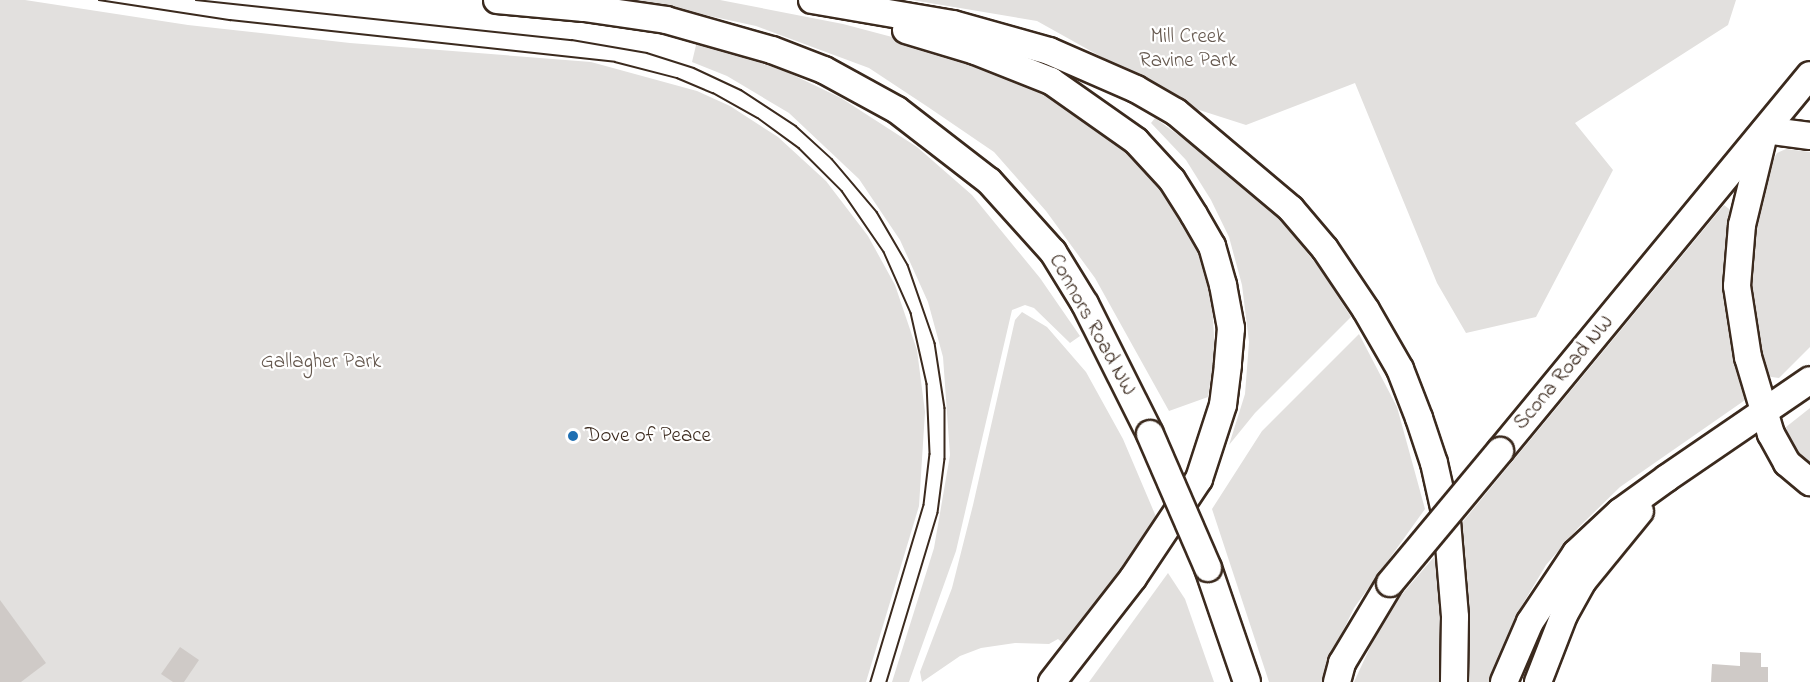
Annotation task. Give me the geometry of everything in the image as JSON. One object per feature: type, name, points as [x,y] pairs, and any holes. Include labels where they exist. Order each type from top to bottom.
[{"type":"main road","name":"Connors Road NW","points":[[497,0],[584,8],[689,27],[772,50],[824,70],[897,110],[989,181],[1053,252],[1085,304],[1150,434],[1208,568],[1247,682]]},
{"type":"main road","points":[[799,0],[975,51],[1051,81],[1136,141],[1172,180],[1212,246],[1230,328],[1223,405],[1203,470],[1133,578],[1052,682]]},
{"type":"main road","points":[[812,0],[953,24],[1049,51],[1176,112],[1291,208],[1325,249],[1366,310],[1400,369],[1419,418],[1447,521],[1453,571],[1454,682]]},
{"type":"main road","name":"Scona Road NW","points":[[1337,682],[1342,663],[1390,583],[1810,75]]},
{"type":"main road","points":[[1810,136],[1765,130],[1742,225],[1737,286],[1744,336],[1764,413],[1778,450],[1810,482]]},
{"type":"main road","points":[[1504,682],[1530,622],[1576,553],[1620,512],[1764,413],[1805,381]]},
{"type":"main road","points":[[1538,682],[1564,615],[1583,581],[1667,478]]},
{"type":"green space","name":"Gallagher Park","points":[[0,0],[25,0],[188,25],[350,43],[591,62],[697,91],[730,106],[778,137],[826,181],[868,236],[895,285],[917,350],[925,412],[919,506],[866,682],[0,682]]},
{"type":"green space","points":[[636,0],[720,0],[843,24],[945,51],[1024,82],[1070,108],[1135,157],[1168,196],[1198,252],[1212,303],[1215,352],[1208,397],[1169,411],[1095,278],[1046,211],[994,152],[869,68],[756,26]]},
{"type":"green space","name":"Mill Creek Ravine Park","points":[[912,0],[1736,0],[1728,25],[1575,123],[1613,170],[1536,317],[1466,333],[1437,283],[1355,83],[1246,125],[1193,108],[1037,21]]},
{"type":"green space","points":[[697,41],[787,72],[841,98],[917,147],[972,195],[1040,278],[1080,336],[1070,343],[1034,308],[1025,305],[1012,310],[956,551],[909,682],[892,682],[934,548],[950,455],[943,357],[928,302],[900,240],[859,179],[789,113],[727,76],[692,62]]},
{"type":"green space","points":[[1155,118],[1225,169],[1281,220],[1320,269],[1351,317],[1255,413],[1229,445],[1245,394],[1249,342],[1242,285],[1229,237],[1211,200],[1186,160],[1151,123]]},
{"type":"green space","points":[[1786,149],[1810,152],[1810,347],[1779,378],[1764,376],[1750,307],[1748,264],[1754,218],[1771,164],[1777,153]]},
{"type":"green space","points":[[1724,205],[1733,212],[1748,398],[1620,487],[1578,528],[1546,565],[1521,607],[1490,682],[1469,682],[1469,607],[1456,530]]},
{"type":"green space","points":[[1022,312],[1047,327],[1086,372],[1123,439],[1157,519],[1065,645],[1058,639],[1049,644],[1015,643],[981,648],[960,656],[922,682],[920,672],[952,588],[1015,320]]},
{"type":"green space","points":[[1359,334],[1397,407],[1425,509],[1354,608],[1329,660],[1323,682],[1269,682],[1212,509],[1262,431]]},
{"type":"green space","points":[[1810,408],[1810,471],[1791,446],[1786,427]]},
{"type":"green space","points":[[1434,557],[1438,561],[1442,598],[1441,682],[1354,682],[1379,628],[1397,600]]},
{"type":"green space","points":[[1168,573],[1185,599],[1214,682],[1089,682]]},
{"type":"building","points":[[0,600],[46,663],[21,682],[0,682]]},
{"type":"building","points":[[180,647],[199,660],[184,682],[173,682],[161,674]]},
{"type":"building","points":[[1740,652],[1761,653],[1761,667],[1768,667],[1768,682],[1711,682],[1712,664],[1740,666]]},
{"type":"tram line","points":[[99,0],[230,20],[615,62],[677,78],[713,93],[758,118],[799,148],[842,191],[884,252],[911,313],[927,384],[930,454],[924,505],[871,682]]},
{"type":"tram line","points":[[196,0],[572,40],[647,53],[694,68],[741,90],[796,126],[832,159],[877,212],[908,265],[935,343],[945,408],[945,459],[938,513],[887,682]]},
{"type":"place","name":"Dove of Peace","points":[[573,436]]}]
